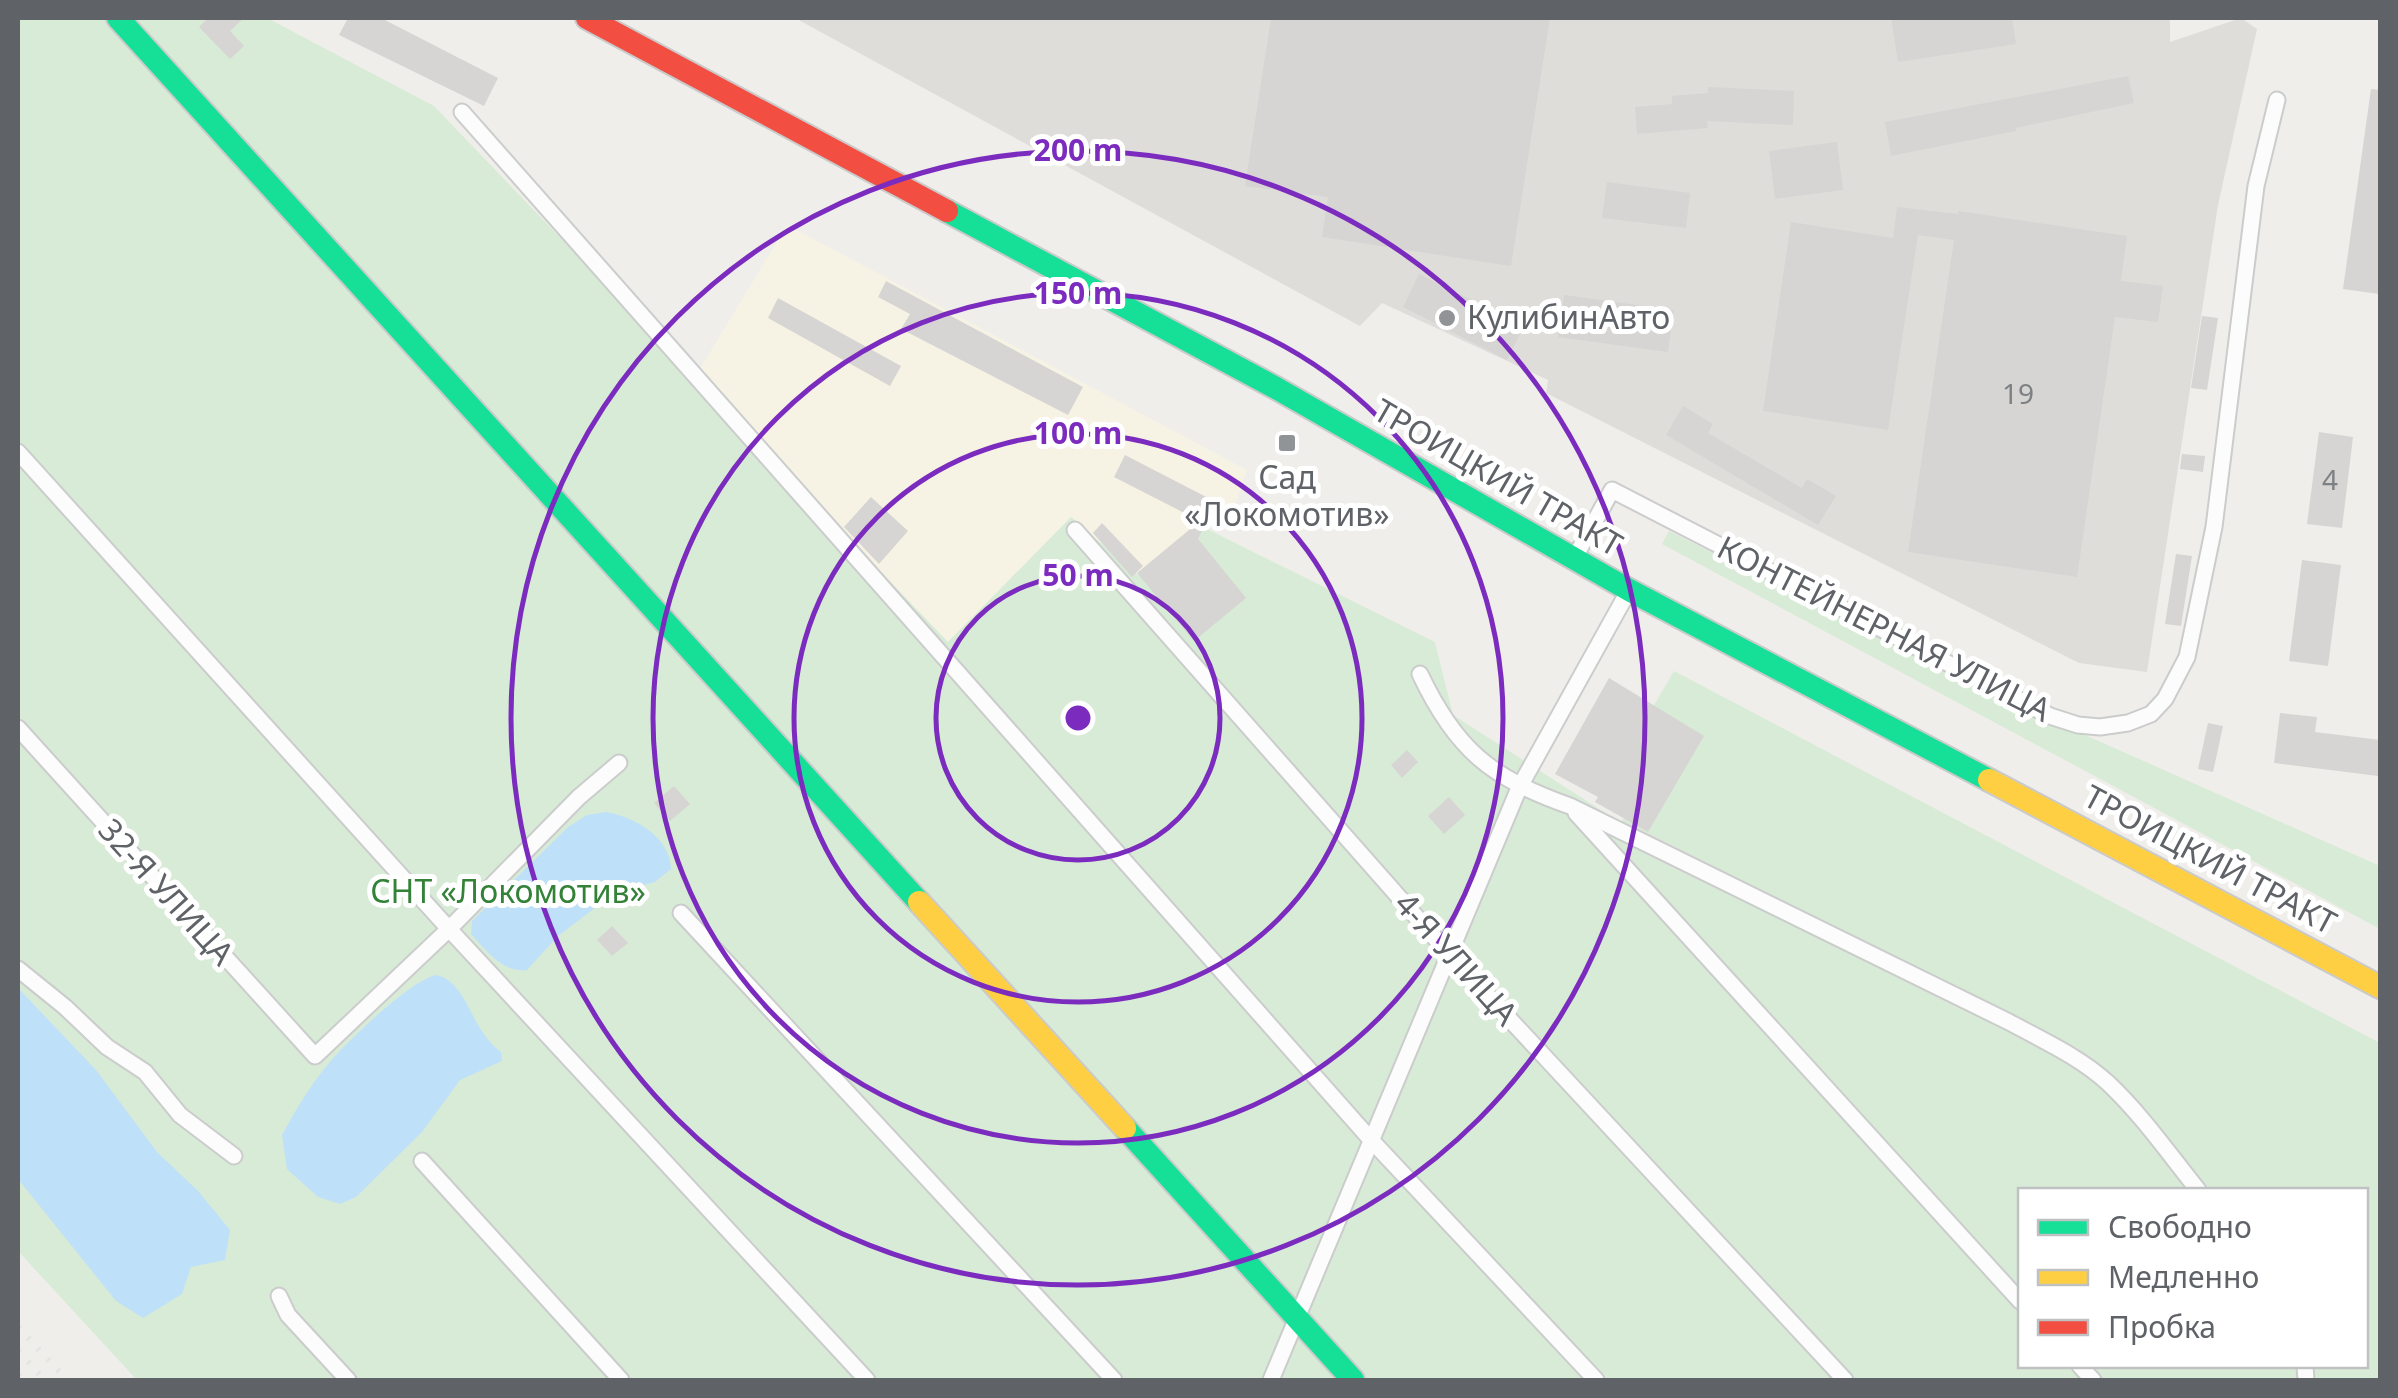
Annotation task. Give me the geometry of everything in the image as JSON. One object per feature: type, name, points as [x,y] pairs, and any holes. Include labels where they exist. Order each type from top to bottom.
[{"type":"main road","points":[[118,18],[1353,1380]]},
{"type":"main road","name":"ТРОИЦКИЙ ТРАКТ","points":[[596,20],[1276,388],[1629,590],[2380,987]]},
{"type":"street","name":"КОНТЕЙНЕРНАЯ УЛИЦА","points":[[1574,559],[1612,490],[2050,716],[2100,727],[2128,724],[2150,714],[2165,699],[2187,657],[2216,508],[2256,186],[2277,100]]},
{"type":"street","points":[[462,112],[1372,1141],[1596,1380]]},
{"type":"street","points":[[18,452],[450,929],[868,1380]]},
{"type":"street","name":"4-Я УЛИЦА","points":[[1075,530],[1450,955],[1844,1380]]},
{"type":"street","points":[[1271,1380],[1519,788],[1629,590]]},
{"type":"street","points":[[1420,674],[1439,714],[1467,749],[1519,788],[1570,806],[2009,1022],[2068,1055],[2106,1081],[2196,1188]]},
{"type":"street","name":"32-Я УЛИЦА","points":[[18,728],[315,1056],[450,929]]},
{"type":"street","points":[[450,929],[579,797],[619,763]]},
{"type":"street","points":[[1570,806],[2018,1299]]},
{"type":"street","points":[[681,913],[1114,1380]]},
{"type":"street","points":[[18,970],[106,1046],[145,1072],[180,1116],[234,1156]]},
{"type":"street","points":[[422,1161],[621,1380]]},
{"type":"street","points":[[279,1296],[288,1315],[348,1380]]},
{"type":"shaded area","points":[[795,18],[2170,18],[2170,42],[2241,18],[2257,29],[2218,205],[2147,672],[2079,663],[1546,393],[1548,380],[1382,303],[1360,326]]},
{"type":"shaded area","points":[[787,225],[1247,470],[1236,503],[1195,523],[1145,581],[1071,518],[948,642],[694,379]]},
{"type":"green space","name":"СНТ «Локомотив»","points":[[18,18],[267,18],[434,106],[948,642],[1071,517],[1145,581],[1195,523],[1435,642],[1453,715],[1621,823],[1676,726],[1650,712],[1674,671],[2380,1043],[2380,1380],[137,1380],[18,1251]]},
{"type":"green space","points":[[1669,531],[1986,691],[2380,866],[2380,929],[1662,544]]},
{"type":"water","points":[[606,812],[649,830],[664,847],[671,869],[655,882],[628,889],[595,908],[558,936],[527,970],[510,968],[496,959],[471,934],[472,921],[568,827],[587,815]]},
{"type":"water","points":[[437,975],[456,988],[482,1032],[501,1052],[502,1061],[460,1080],[422,1132],[356,1197],[340,1204],[318,1197],[287,1169],[282,1135],[322,1071],[338,1053],[396,999]]},
{"type":"water","points":[[18,988],[96,1070],[157,1152],[198,1191],[230,1230],[225,1260],[191,1267],[182,1294],[143,1318],[116,1301],[18,1179]]},
{"type":"building","points":[[208,18],[244,18],[230,31],[244,46],[230,59],[199,27]]},
{"type":"building","points":[[348,18],[381,18],[498,78],[484,106],[339,35]]},
{"type":"building","points":[[1271,18],[1550,18],[1511,266],[1322,237],[1328,197],[1245,186]]},
{"type":"building","points":[[1891,18],[2012,18],[2016,44],[1898,62]]},
{"type":"building","points":[[2128,76],[2134,103],[1891,156],[1885,122]]},
{"type":"building","points":[[1708,87],[1794,91],[1793,125],[1707,121],[1708,128],[1637,134],[1635,107],[1672,104],[1672,96],[1708,93]]},
{"type":"building","points":[[2371,89],[2380,90],[2379,294],[2343,289]]},
{"type":"building","points":[[1837,142],[1843,190],[1775,199],[1769,151]]},
{"type":"building","points":[[1607,182],[1690,193],[1686,228],[1602,218]]},
{"type":"building","points":[[1897,207],[1958,211],[2127,236],[2121,281],[2163,286],[2158,322],[2115,317],[2077,577],[1908,552],[1954,240],[1918,235],[1888,430],[1763,411],[1791,222],[1893,238]]},
{"type":"building","points":[[1419,274],[1501,315],[1505,307],[1528,318],[1507,360],[1403,307]]},
{"type":"building","points":[[886,281],[1083,387],[1068,415],[901,329],[910,314],[878,297]]},
{"type":"building","points":[[1564,295],[1674,310],[1668,352],[1558,337]]},
{"type":"building","points":[[778,298],[901,366],[890,386],[768,318]]},
{"type":"building","points":[[2202,316],[2218,318],[2207,390],[2191,388]]},
{"type":"building","points":[[1683,406],[1713,424],[1708,433],[1802,488],[1807,479],[1836,496],[1818,525],[1666,435]]},
{"type":"building","points":[[2319,432],[2353,437],[2342,528],[2307,524]]},
{"type":"building","points":[[2182,454],[2205,456],[2203,472],[2180,469]]},
{"type":"building","points":[[1125,455],[1216,502],[1198,539],[1246,598],[1194,641],[1137,573],[1200,521],[1114,477]]},
{"type":"building","points":[[871,497],[908,531],[879,564],[844,527]]},
{"type":"building","points":[[1102,523],[1143,566],[1132,577],[1093,533]]},
{"type":"building","points":[[2176,554],[2192,556],[2181,626],[2165,624]]},
{"type":"building","points":[[2302,560],[2341,565],[2328,666],[2289,661]]},
{"type":"building","points":[[1609,678],[1704,736],[1648,832],[1595,802],[1598,797],[1555,774]]},
{"type":"building","points":[[2280,713],[2317,717],[2315,732],[2380,740],[2378,776],[2274,763]]},
{"type":"building","points":[[2208,723],[2223,726],[2213,772],[2198,769]]},
{"type":"building","points":[[1407,750],[1418,762],[1402,778],[1391,765]]},
{"type":"building","points":[[674,786],[690,804],[670,821],[654,803]]},
{"type":"building","points":[[1449,797],[1465,815],[1444,834],[1428,816]]},
{"type":"building","points":[[612,926],[628,943],[612,956],[597,940]]},
{"type":"railway","points":[[18,1327],[67,1380]]},
{"type":"railway","points":[[18,1351],[45,1380]]},
{"type":"railway","points":[[18,1375],[23,1380]]},
{"type":"traffic: fast","points":[[118,18],[919,902]]},
{"type":"traffic: fast","points":[[947,211],[1276,388],[1629,590],[1989,780]]},
{"type":"traffic: fast","points":[[1125,1128],[1353,1380]]},
{"type":"traffic: slow","points":[[1989,780],[2380,987]]},
{"type":"traffic: slow","points":[[919,902],[1125,1128]]},
{"type":"traffic: jam","points":[[587,18],[947,211]]},
{"type":"place","name":"КулибинАвто","points":[[1447,318]]},
{"type":"place","name":"Сад «Локомотив»","points":[[1287,443]]}]
